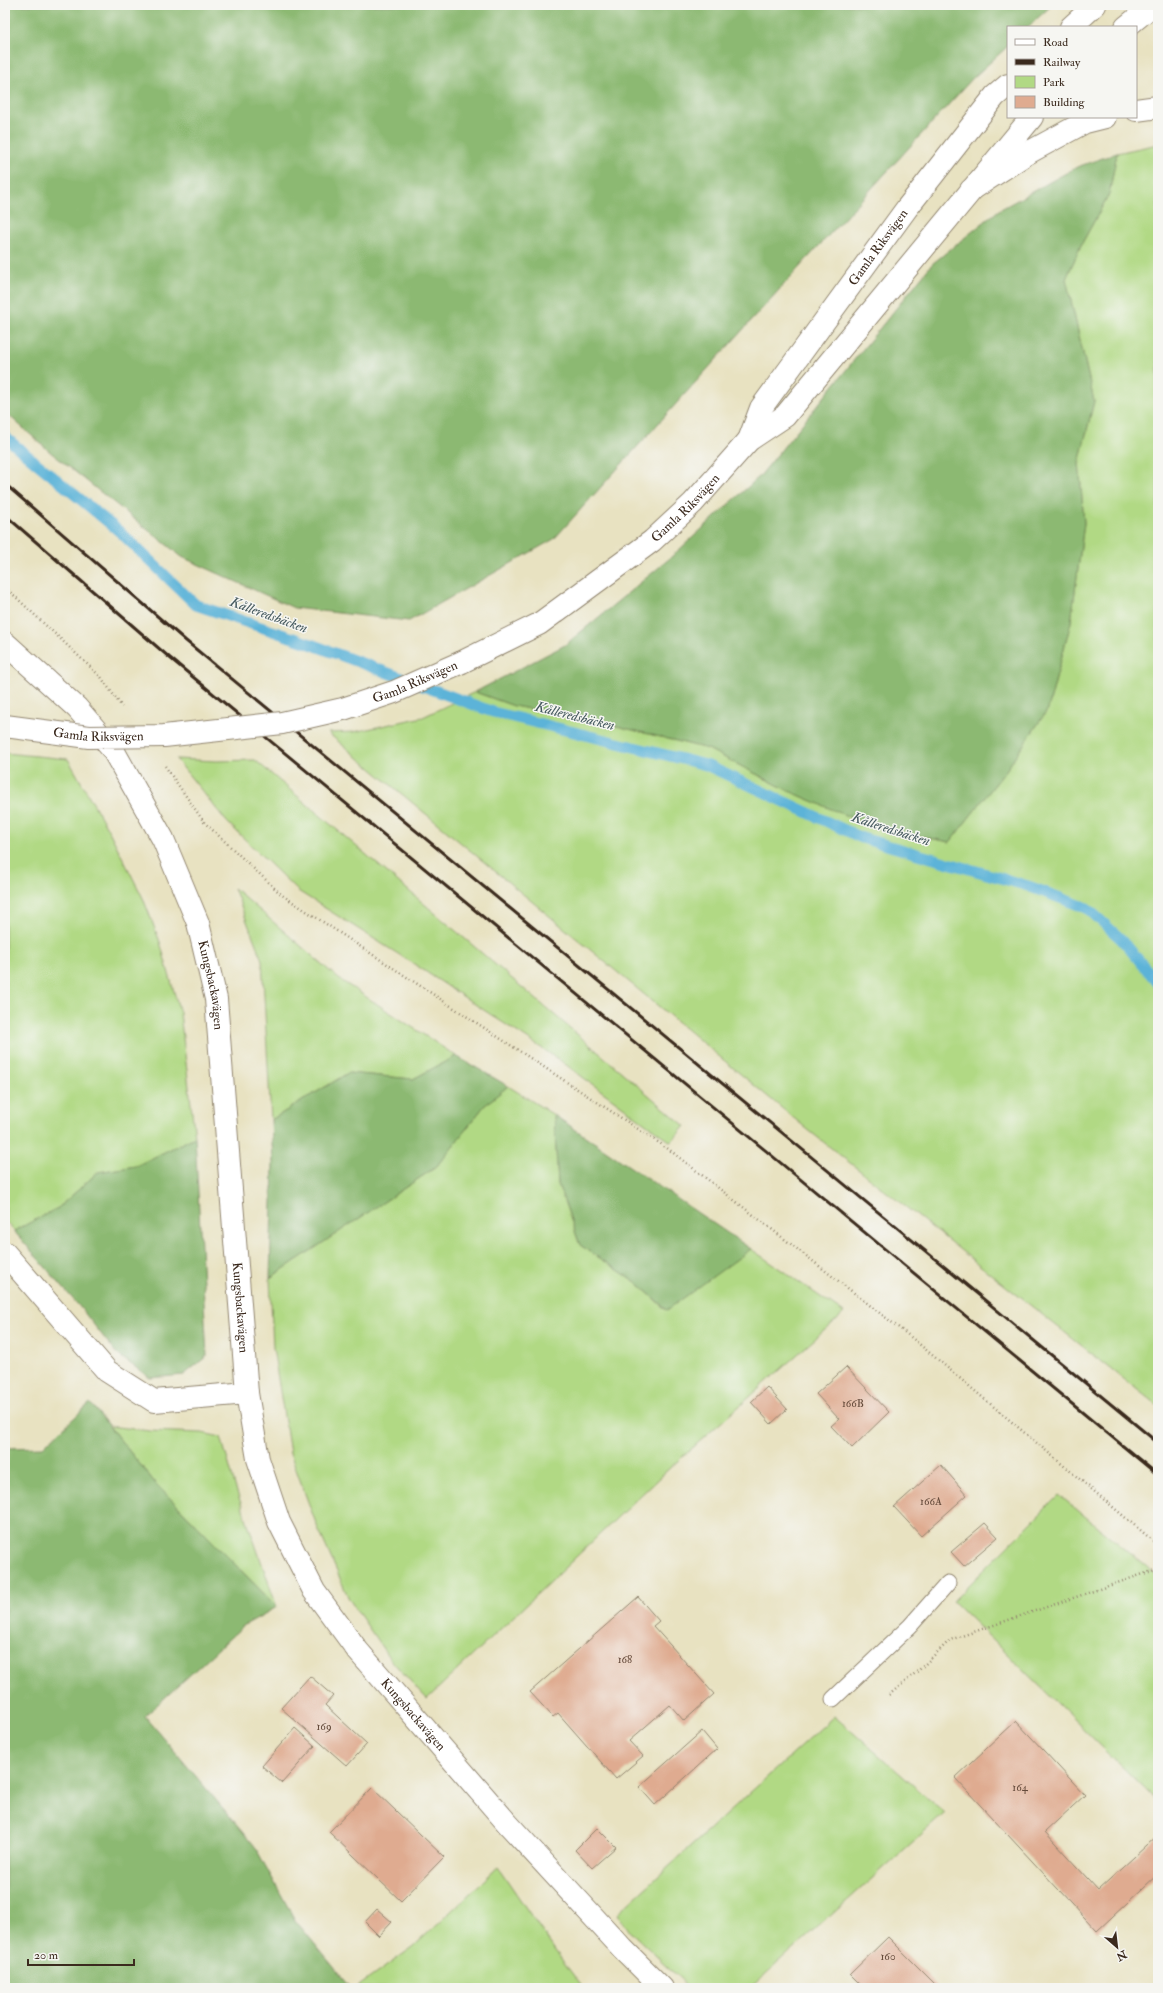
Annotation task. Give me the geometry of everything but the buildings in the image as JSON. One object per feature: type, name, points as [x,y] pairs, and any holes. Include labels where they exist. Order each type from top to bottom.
[{"type":"main road","points":[[1072,26],[1095,5]]},
{"type":"main road","points":[[1127,26],[1153,5]]},
{"type":"main road","name":"Gamla Riksvägen","points":[[749,440],[761,408],[907,208],[995,96],[1007,85]]},
{"type":"main road","points":[[1137,110],[1158,107]]},
{"type":"main road","name":"Gamla Riksvägen","points":[[5,726],[89,737],[156,736],[282,723],[343,709],[394,692],[462,662],[539,624],[652,541],[693,503],[749,440],[785,416],[1031,118]]},
{"type":"main road","points":[[971,190],[1026,154],[1085,122],[1101,118]]},
{"type":"main road","name":"Kungsbackavägen","points":[[5,643],[77,708],[114,750],[163,839],[198,923],[216,999],[247,1393],[258,1459],[279,1522],[314,1591],[358,1651],[508,1824],[617,1943],[662,1988]]},
{"type":"main road","points":[[5,1253],[107,1371],[154,1402],[247,1393]]},
{"type":"lane","points":[[833,1699],[910,1626],[948,1583]]},
{"type":"path","points":[[5,587],[101,677],[124,709]]},
{"type":"path","points":[[164,765],[204,822],[282,895],[667,1148],[912,1338],[1158,1545]]},
{"type":"path","points":[[889,1695],[919,1670],[950,1640],[1158,1569]]},
{"type":"green space","points":[[5,5],[1052,5],[1029,26],[1007,26],[1007,47],[972,79],[554,539],[409,621],[294,608],[182,557],[49,451],[5,412]]},
{"type":"green space","points":[[1158,144],[1158,1406],[807,1129],[328,733],[354,732],[423,717],[475,692],[514,706],[621,727],[708,749],[789,791],[873,827],[950,842],[1007,769],[1048,709],[1071,622],[1084,523],[1079,463],[1094,401],[1066,279],[1081,245],[1109,194],[1117,153]]},
{"type":"green space","points":[[1117,153],[1109,194],[1081,245],[1066,279],[1094,401],[1079,463],[1084,523],[1071,622],[1048,709],[1007,769],[950,842],[873,827],[789,791],[708,749],[621,727],[514,706],[475,692],[565,645],[669,559],[760,476],[932,264],[999,210],[1077,167]]},
{"type":"green space","points":[[5,753],[68,759],[110,833],[143,898],[160,942],[180,1013],[195,1137],[136,1166],[98,1172],[58,1208],[14,1231],[5,1221]]},
{"type":"green space","points":[[176,759],[216,761],[255,760],[685,1126],[671,1142],[558,1059],[414,964],[298,891],[227,822]]},
{"type":"green space","points":[[234,888],[339,979],[456,1056],[413,1079],[348,1073],[271,1120],[262,960]]},
{"type":"green space","points":[[456,1056],[508,1086],[485,1105],[436,1167],[270,1278],[273,1163],[271,1120],[348,1073],[413,1079]]},
{"type":"green space","points":[[508,1086],[554,1115],[558,1184],[580,1245],[636,1282],[666,1310],[751,1249],[844,1313],[662,1475],[427,1699],[390,1659],[349,1599],[317,1526],[290,1453],[273,1348],[270,1278],[436,1167],[485,1105]]},
{"type":"green space","points":[[554,1115],[751,1249],[667,1310],[636,1282],[580,1245],[558,1184]]},
{"type":"green space","points":[[195,1137],[207,1356],[184,1375],[150,1378],[117,1354],[79,1306],[14,1231],[58,1208],[98,1172],[136,1166]]},
{"type":"green space","points":[[90,1403],[156,1484],[277,1607],[243,1626],[145,1716],[254,1845],[295,1920],[351,1988],[5,1988],[5,1448],[43,1447]]},
{"type":"green space","points":[[109,1426],[150,1431],[202,1433],[221,1437],[236,1489],[277,1607],[156,1484]]},
{"type":"green space","points":[[1059,1495],[1158,1576],[1158,1802],[953,1601]]},
{"type":"green space","points":[[834,1716],[945,1813],[750,1988],[690,1988],[630,1931],[617,1914]]},
{"type":"green space","points":[[498,1867],[556,1952],[583,1988],[356,1988],[413,1947]]},
{"type":"waterway","name":"Kålleredsbäcken","points":[[5,437],[120,532],[196,605],[305,642],[493,712],[706,765],[862,838],[1028,886],[1087,908],[1122,940],[1158,983]]},
{"type":"railway","points":[[5,484],[186,641],[1158,1443]]},
{"type":"railway","points":[[5,515],[170,658],[1158,1475]]}]
